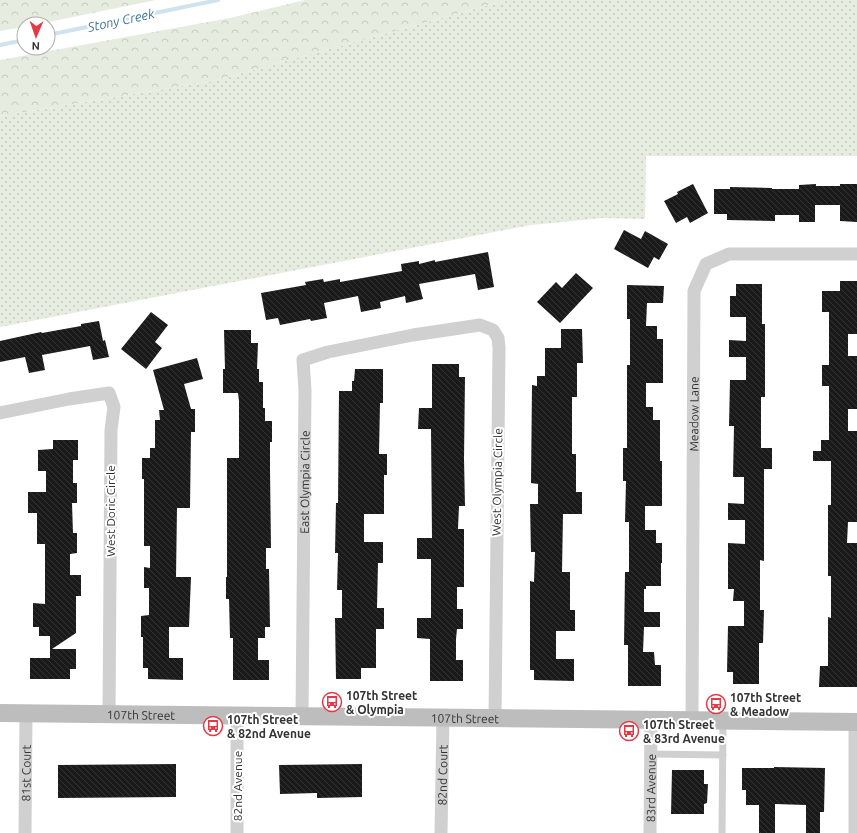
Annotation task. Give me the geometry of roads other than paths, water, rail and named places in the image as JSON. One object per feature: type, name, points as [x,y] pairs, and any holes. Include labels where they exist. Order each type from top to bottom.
[{"type":"street","name":"Meadow Lane","points":[[692,720],[694,291],[706,264],[729,254],[857,254]]},
{"type":"street","name":"West Olympia Circle","points":[[413,335],[480,325],[493,330],[498,338],[495,718]]},
{"type":"street","name":"East Olympia Circle","points":[[302,716],[305,398],[303,360],[328,352],[413,335]]},
{"type":"street","name":"West Doric Circle","points":[[0,413],[109,392],[114,407],[111,430],[109,715]]},
{"type":"street","name":"107th Street","points":[[0,714],[856,722]]},
{"type":"street","name":"81st Court","points":[[25,833],[26,714]]},
{"type":"street","name":"82nd Avenue","points":[[237,716],[237,833]]},
{"type":"street","name":"82nd Court","points":[[441,833],[443,718]]},
{"type":"street","name":"83rd Avenue","points":[[650,833],[651,720]]},
{"type":"street","points":[[856,722],[856,833]]},
{"type":"lane","points":[[722,833],[723,720]]},
{"type":"lane","points":[[650,754],[723,755]]},
{"type":"waterway","name":"Stony Creek","points":[[56,33],[218,0]]},
{"type":"waterway","name":"Stony Creek","points":[[0,45],[16,42]]},
{"type":"place","name":"107th Street & Olympia","points":[[332,702]]},
{"type":"place","name":"107th Street & Meadow","points":[[716,704]]},
{"type":"place","name":"107th Street & 82nd Avenue","points":[[213,726]]},
{"type":"place","name":"107th Street & 83rd Avenue","points":[[629,731]]}]
